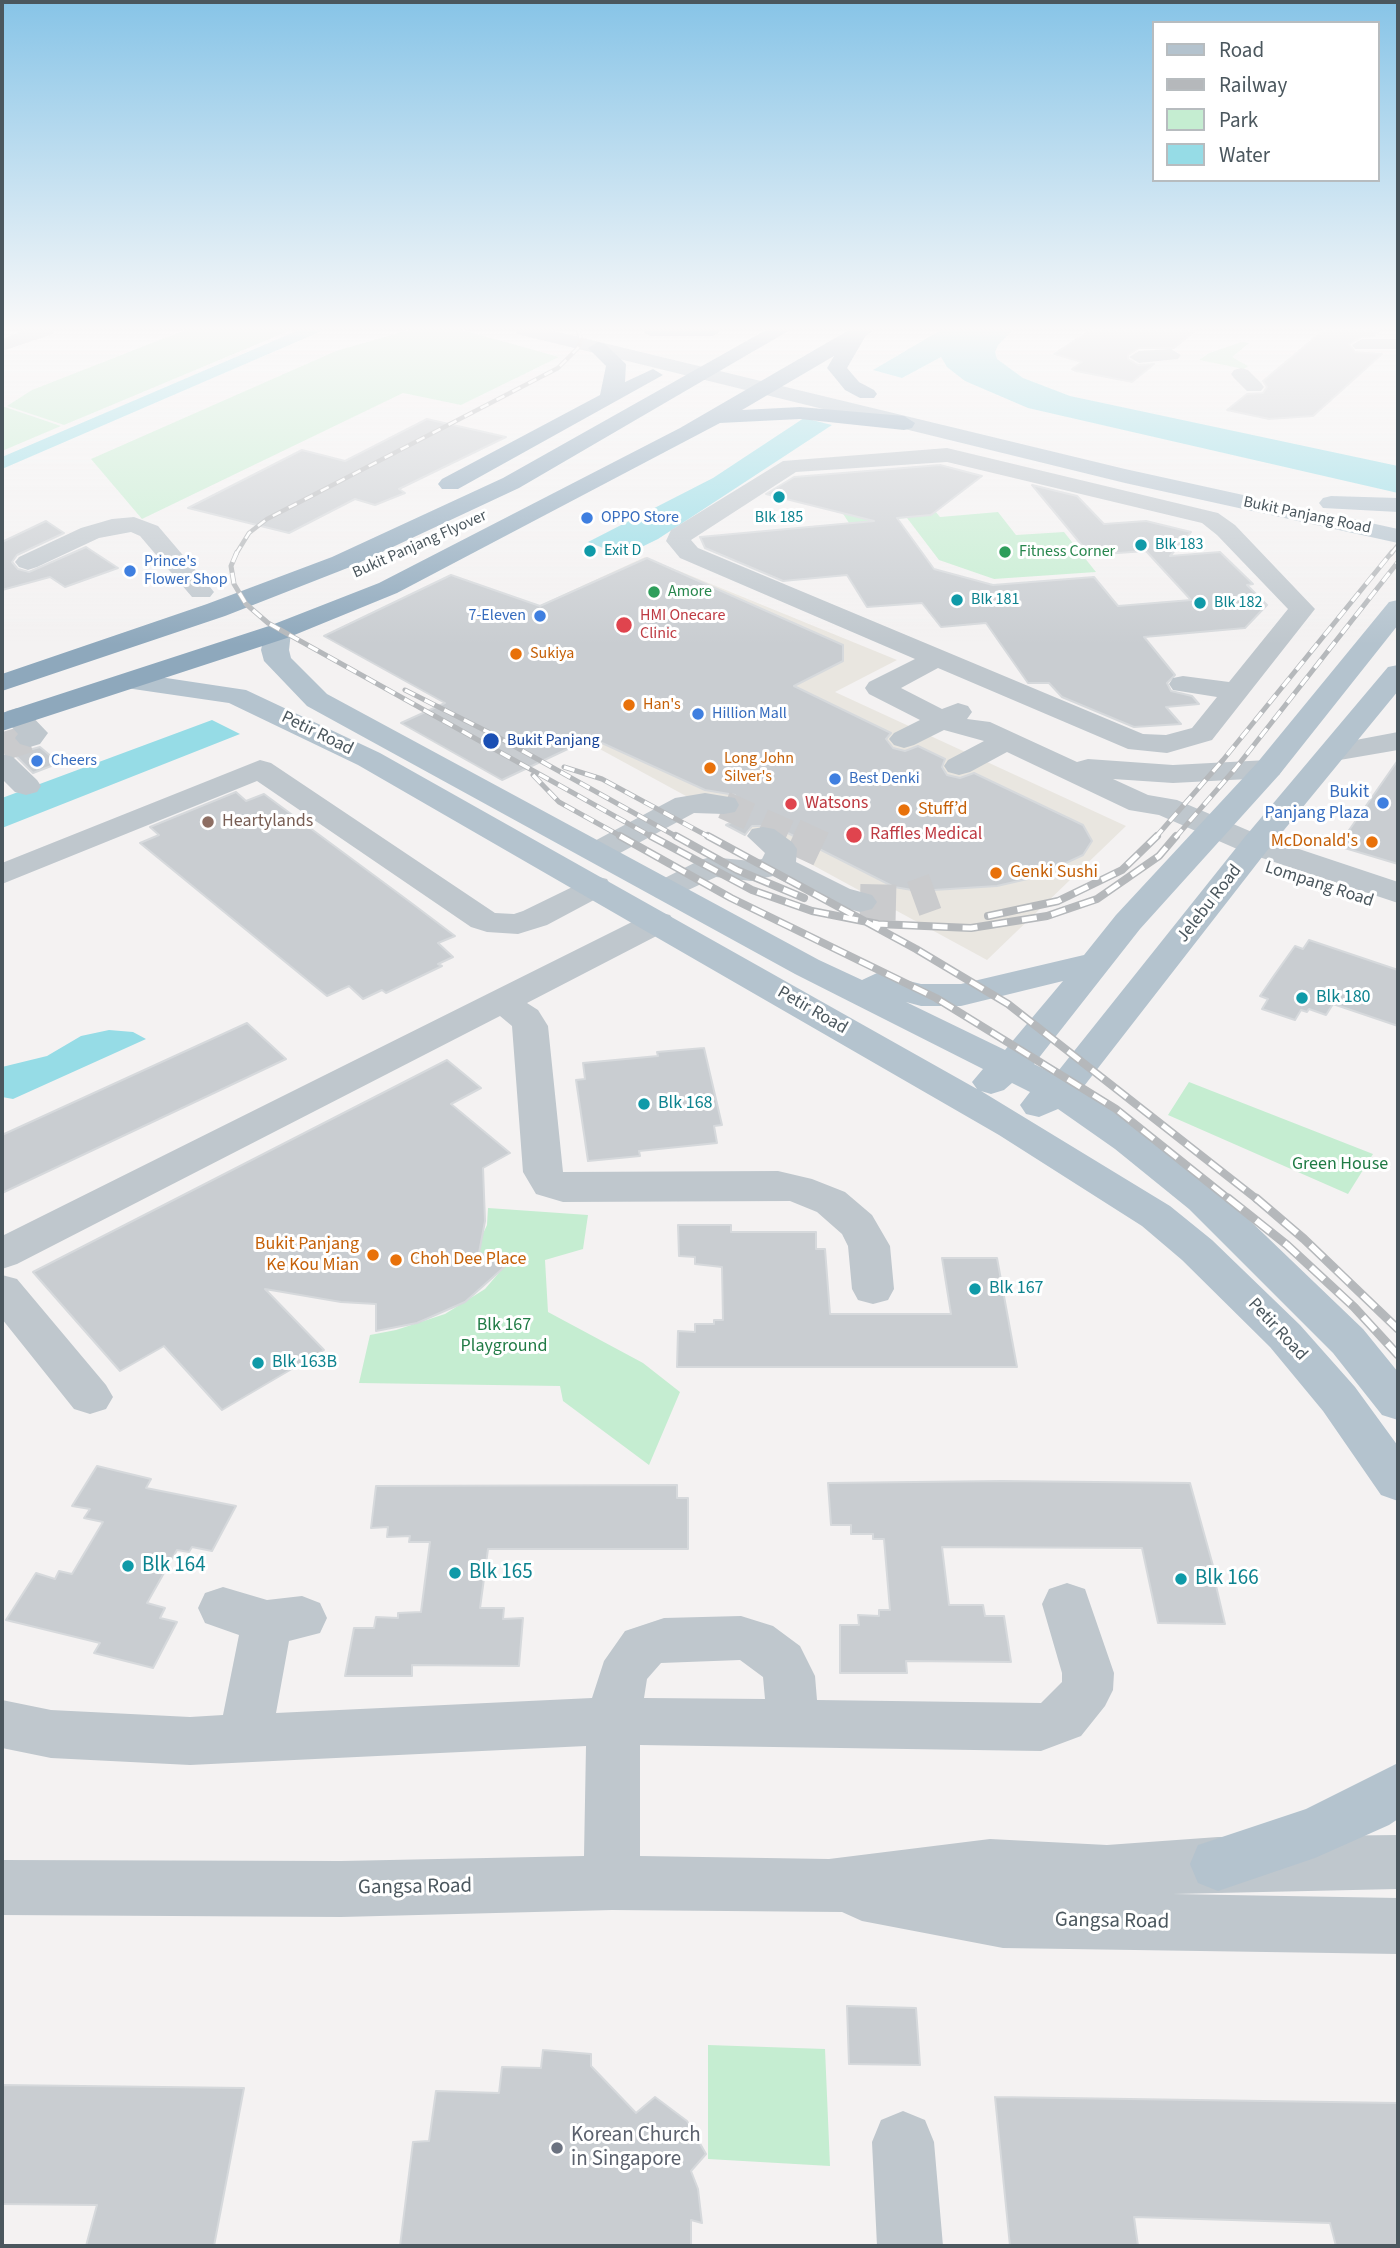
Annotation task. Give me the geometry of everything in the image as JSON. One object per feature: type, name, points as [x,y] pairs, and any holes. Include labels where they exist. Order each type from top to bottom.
[{"type":"highway","points":[[426,495],[542,435]]},
{"type":"highway","name":"Bukit Panjang Flyover","points":[[12,719],[38,679],[353,556],[511,483],[600,435]]},
{"type":"highway","name":"Bukit Panjang Flyover","points":[[2,682],[38,679],[233,621],[445,536],[649,435]]},
{"type":"highway","points":[[12,719],[278,632],[388,588],[654,435]]},
{"type":"highway","points":[[2,660],[213,587],[275,562]]},
{"type":"main road","name":"Bukit Panjang Road","points":[[956,435],[1398,536]]},
{"type":"main road","name":"Bukit Panjang Road","points":[[1033,435],[1398,518]]},
{"type":"main road","points":[[1331,503],[1398,505]]},
{"type":"main road","points":[[967,1101],[1011,1066],[1093,963],[1268,769],[1398,608]]},
{"type":"main road","name":"Petir Road","points":[[278,632],[277,659],[290,676],[375,747]]},
{"type":"main road","name":"Jelebu Road","points":[[1013,1126],[1072,1078],[1250,853],[1398,673]]},
{"type":"main road","name":"Petir Road","points":[[132,681],[236,696],[375,747],[603,867],[662,906],[777,992],[1013,1126],[1156,1216],[1197,1250],[1285,1335],[1339,1399],[1398,1482]]},
{"type":"main road","name":"Petir Road","points":[[662,906],[802,963],[1056,1090],[1129,1140],[1203,1199],[1348,1341],[1398,1403]]},
{"type":"main road","points":[[777,992],[795,980],[802,963],[921,995],[961,995],[1093,963]]},
{"type":"main road","points":[[1218,1864],[1315,1832],[1370,1807],[1398,1788]]},
{"type":"street","points":[[947,455],[1185,511],[1219,524],[1302,609],[1236,691],[1202,734],[1179,742],[1153,745],[1124,740],[848,621],[807,592],[679,545],[680,535],[791,466],[947,455]]},
{"type":"street","points":[[28,562],[90,533],[124,523],[134,524],[149,531],[175,561],[213,587]]},
{"type":"street","points":[[924,654],[882,685],[879,688],[882,692],[962,719],[1058,764],[1173,774],[1268,769]]},
{"type":"street","points":[[1183,684],[1236,691]]},
{"type":"street","points":[[1014,694],[1059,690]]},
{"type":"street","points":[[904,739],[962,719]]},
{"type":"street","points":[[959,766],[1007,740]]},
{"type":"street","points":[[1334,752],[1398,741]]},
{"type":"street","points":[[2,763],[26,786]]},
{"type":"street","name":"Lompang Road","points":[[1058,764],[1140,803],[1157,820],[1207,835],[1398,911]]},
{"type":"street","points":[[2,874],[260,769],[483,920],[499,925],[518,924],[535,918],[603,867],[700,817],[724,817],[730,813]]},
{"type":"street","points":[[2,1254],[116,1213],[365,1087],[662,906],[711,867],[751,871],[768,851],[789,871],[838,896],[860,902]]},
{"type":"street","name":"Lompang Road","points":[[1250,853],[1398,894]]},
{"type":"street","points":[[503,1002],[530,1026],[543,1172],[550,1184],[563,1188],[778,1185],[797,1189],[831,1202],[858,1225],[869,1246],[873,1289]]},
{"type":"street","points":[[2,1290],[90,1397]]},
{"type":"street","points":[[2,1724],[51,1734],[190,1741],[613,1721],[1041,1727],[1062,1719],[1077,1705],[1087,1690],[1088,1674],[1067,1604]]},
{"type":"street","points":[[246,1738],[264,1616]]},
{"type":"street","points":[[612,1883],[613,1721],[622,1677],[631,1660],[643,1647],[664,1640],[741,1638],[755,1642],[782,1662],[789,1676],[793,1724]]},
{"type":"street","name":"Gangsa Road","points":[[2,1888],[341,1889],[612,1883],[829,1886],[990,1866],[1107,1872],[1218,1864],[1398,1862]]},
{"type":"street","name":"Gangsa Road","points":[[829,1886],[1003,1920],[1398,1926]]},
{"type":"street","points":[[903,2142],[910,2246]]},
{"type":"shaded area","name":"Hillion Mall","points":[[645,557],[897,660],[835,692],[1126,826],[987,960],[429,656]]},
{"type":"green space","points":[[2,435],[40,435],[2,451]]},
{"type":"green space","points":[[146,435],[316,435],[142,519],[91,459]]},
{"type":"green space","points":[[926,500],[940,517],[998,512],[1016,535],[1064,532],[1096,572],[994,579],[939,560],[907,518],[849,523],[838,506]]},
{"type":"green space","name":"Green House","points":[[1189,1082],[1373,1154],[1348,1194],[1168,1115]]},
{"type":"green space","name":"Blk 167 Playground","points":[[488,1208],[588,1215],[583,1249],[545,1260],[548,1312],[643,1363],[680,1392],[649,1465],[563,1401],[560,1386],[359,1383],[370,1335],[396,1330],[445,1314],[485,1289],[509,1261],[475,1251],[487,1225]]},
{"type":"green space","points":[[708,2045],[825,2049],[830,2166],[708,2159]]},
{"type":"water","points":[[54,435],[81,435],[2,469],[2,457]]},
{"type":"water","points":[[778,435],[817,435],[658,539],[623,556],[588,542],[713,478]]},
{"type":"water","points":[[1145,435],[1252,435],[1398,466],[1398,493]]},
{"type":"water","points":[[212,720],[240,734],[2,828],[2,798]]},
{"type":"water","points":[[109,1030],[133,1032],[146,1039],[13,1099],[2,1097],[2,1067],[47,1056],[81,1036]]},
{"type":"building","points":[[396,435],[506,437],[399,489],[405,493],[375,505],[355,499],[289,533],[188,508],[302,450],[345,461]]},
{"type":"building","points":[[940,465],[982,476],[931,515],[897,518],[934,569],[993,585],[1094,577],[1118,606],[1191,600],[1146,551],[1090,555],[1032,485],[1077,496],[1104,524],[1146,521],[1191,532],[1170,556],[1220,552],[1253,584],[1247,585],[1267,605],[1245,628],[1144,637],[1175,675],[1167,683],[1171,691],[1192,696],[1199,704],[1166,707],[1181,724],[1134,727],[1062,697],[1049,683],[1028,683],[986,623],[941,627],[922,603],[867,607],[847,575],[783,581],[705,548],[700,537],[874,521],[766,494],[794,477]]},
{"type":"building","points":[[46,521],[64,533],[17,555],[12,562],[18,569],[29,572],[86,547],[118,568],[65,587],[50,577],[2,590],[2,542]]},
{"type":"building","name":"Hillion Mall","points":[[647,558],[843,645],[843,661],[794,686],[891,733],[886,739],[893,748],[905,751],[918,746],[945,759],[942,767],[947,775],[960,778],[974,773],[1083,825],[1092,841],[1083,855],[1036,877],[997,886],[918,891],[894,887],[774,826],[752,826],[745,835],[726,825],[750,813],[740,808],[741,804],[735,795],[705,790],[591,738],[502,780],[401,723],[445,703],[324,636],[451,575],[540,606]]},
{"type":"building","points":[[12,731],[18,746],[29,750],[40,747],[59,763],[33,773],[15,755],[2,752],[2,733]]},
{"type":"building","name":"Bukit Panjang Plaza","points":[[1398,760],[1398,864],[1338,846]]},
{"type":"building","points":[[236,792],[246,801],[264,794],[455,936],[438,943],[453,957],[438,964],[442,966],[386,993],[382,990],[363,999],[349,986],[327,996],[140,843],[159,835],[150,827]]},
{"type":"building","name":"Blk 180","points":[[1309,940],[1398,970],[1398,1026],[1333,1004],[1326,1015],[1309,1009],[1307,1012],[1301,1010],[1295,1020],[1262,1009],[1268,999],[1260,996],[1295,946],[1303,949]]},
{"type":"building","points":[[247,1023],[286,1059],[2,1193],[2,1135]]},
{"type":"building","name":"Blk 168","points":[[704,1048],[722,1125],[714,1126],[717,1143],[639,1151],[640,1156],[588,1161],[576,1080],[585,1079],[583,1063],[658,1056],[657,1052]]},
{"type":"building","points":[[447,1060],[481,1088],[451,1104],[510,1153],[483,1168],[485,1221],[479,1253],[510,1262],[465,1302],[417,1323],[376,1331],[376,1304],[341,1302],[265,1289],[324,1350],[222,1410],[164,1346],[120,1371],[33,1272]]},
{"type":"building","name":"Blk 167","points":[[678,1225],[731,1225],[731,1232],[816,1232],[816,1249],[825,1249],[830,1314],[951,1314],[942,1258],[997,1258],[1017,1367],[677,1367],[678,1331],[695,1332],[695,1324],[714,1324],[714,1320],[723,1320],[722,1267],[695,1264],[695,1257],[679,1256]]},
{"type":"building","name":"Blk 164","points":[[97,1466],[151,1479],[146,1488],[236,1506],[212,1551],[192,1547],[189,1552],[177,1550],[147,1603],[165,1608],[160,1618],[177,1622],[153,1668],[94,1653],[100,1643],[6,1620],[36,1573],[55,1579],[59,1571],[72,1574],[103,1522],[84,1518],[90,1509],[72,1506]]},
{"type":"building","name":"Blk 166","points":[[828,1483],[1190,1483],[1215,1573],[1225,1624],[1158,1623],[1142,1548],[942,1547],[949,1605],[983,1605],[985,1616],[1004,1616],[1011,1662],[906,1661],[907,1673],[840,1673],[840,1625],[859,1625],[858,1615],[879,1616],[879,1610],[890,1610],[884,1539],[873,1539],[873,1534],[851,1534],[851,1525],[831,1525]]},
{"type":"building","name":"Blk 165","points":[[677,1485],[677,1498],[688,1498],[688,1549],[488,1549],[480,1608],[504,1608],[503,1619],[523,1618],[519,1666],[412,1665],[412,1676],[345,1676],[354,1628],[374,1628],[376,1617],[398,1618],[398,1613],[421,1612],[430,1542],[409,1542],[410,1536],[387,1537],[388,1527],[371,1528],[376,1486]]},
{"type":"building","points":[[847,2006],[916,2008],[920,2065],[849,2064]]},
{"type":"building","name":"Korean Church in Singapore","points":[[543,2050],[591,2054],[591,2066],[636,2113],[655,2097],[687,2121],[706,2154],[691,2171],[698,2189],[702,2223],[691,2220],[691,2246],[400,2246],[413,2142],[429,2141],[436,2091],[499,2093],[502,2067],[541,2068]]},
{"type":"building","points":[[2,2085],[244,2088],[214,2246],[86,2246],[97,2205],[2,2204]]},
{"type":"building","points":[[995,2097],[1398,2103],[1398,2246],[1336,2246],[1330,2223],[1134,2217],[1138,2246],[1010,2246]]},
{"type":"tunnel","points":[[2,747],[30,738]]},
{"type":"tunnel","points":[[724,805],[797,838]]},
{"type":"tunnel","points":[[793,836],[821,849]]},
{"type":"tunnel","points":[[860,902],[902,903],[935,891]]},
{"type":"railway","points":[[236,553],[249,533],[267,519],[429,435]]},
{"type":"railway","points":[[1391,554],[1398,545]]},
{"type":"railway","points":[[1155,838],[1223,760],[1392,552]]},
{"type":"railway","points":[[236,553],[231,566],[234,584],[246,604],[268,623],[654,838]]},
{"type":"railway","points":[[1175,838],[1235,769],[1398,562]]},
{"type":"railway","points":[[405,690],[496,736],[679,838]]},
{"type":"railway","points":[[564,767],[602,779],[711,838]]},
{"type":"railway","points":[[533,775],[559,802],[624,838]]},
{"type":"railway","points":[[620,836],[731,898],[936,998],[1116,1109],[1230,1200]]},
{"type":"railway","points":[[651,836],[752,890],[812,911],[865,922]]},
{"type":"railway","points":[[676,836],[737,870],[804,898]]},
{"type":"railway","points":[[708,836],[865,922]]},
{"type":"railway","points":[[865,922],[971,928],[1047,916],[1097,899],[1159,856],[1176,836]]},
{"type":"railway","points":[[988,916],[1058,901],[1122,870],[1155,838]]},
{"type":"railway","points":[[865,922],[1008,1004],[1258,1200]]},
{"type":"railway","points":[[1228,1198],[1287,1245],[1354,1307],[1398,1355]]},
{"type":"railway","points":[[1256,1198],[1304,1239],[1398,1329]]},
{"type":"place","name":"Blk 185","points":[[779,497]]},
{"type":"place","name":"OPPO Store","points":[[587,518]]},
{"type":"place","name":"Blk 183","points":[[1141,545]]},
{"type":"place","name":"Exit D","points":[[590,551]]},
{"type":"place","name":"Fitness Corner","points":[[1005,552]]},
{"type":"place","name":"Prince's Flower Shop","points":[[130,571]]},
{"type":"place","name":"Amore","points":[[654,592]]},
{"type":"place","name":"Blk 181","points":[[957,600]]},
{"type":"place","name":"Blk 182","points":[[1200,603]]},
{"type":"place","name":"7-Eleven","points":[[540,616]]},
{"type":"place","name":"HMI Onecare Clinic","points":[[624,625]]},
{"type":"place","name":"Sukiya","points":[[516,654]]},
{"type":"place","name":"Han's","points":[[629,705]]},
{"type":"place","name":"Hillion Mall","points":[[698,714]]},
{"type":"place","name":"Bukit Panjang","points":[[491,741]]},
{"type":"place","name":"Cheers","points":[[37,761]]},
{"type":"place","name":"Long John Silver's","points":[[710,768]]},
{"type":"place","name":"Best Denki","points":[[835,779]]},
{"type":"place","name":"Bukit Panjang Plaza","points":[[1383,803]]},
{"type":"place","name":"Watsons","points":[[791,804]]},
{"type":"place","name":"Stuff’d","points":[[904,810]]},
{"type":"place","name":"Heartylands","points":[[208,822]]},
{"type":"place","name":"Raffles Medical","points":[[854,835]]},
{"type":"place","name":"McDonald's","points":[[1372,842]]},
{"type":"place","name":"Genki Sushi","points":[[996,873]]},
{"type":"place","name":"Blk 180","points":[[1302,998]]},
{"type":"place","name":"Blk 168","points":[[644,1104]]},
{"type":"place","name":"Bukit Panjang Ke Kou Mian","points":[[373,1255]]},
{"type":"place","name":"Choh Dee Place","points":[[396,1260]]},
{"type":"place","name":"Blk 167","points":[[975,1289]]},
{"type":"place","name":"Blk 163B","points":[[258,1363]]},
{"type":"place","name":"Blk 164","points":[[128,1566]]},
{"type":"place","name":"Blk 165","points":[[455,1573]]},
{"type":"place","name":"Blk 166","points":[[1181,1579]]},
{"type":"place","name":"Korean Church in Singapore","points":[[557,2148]]}]
